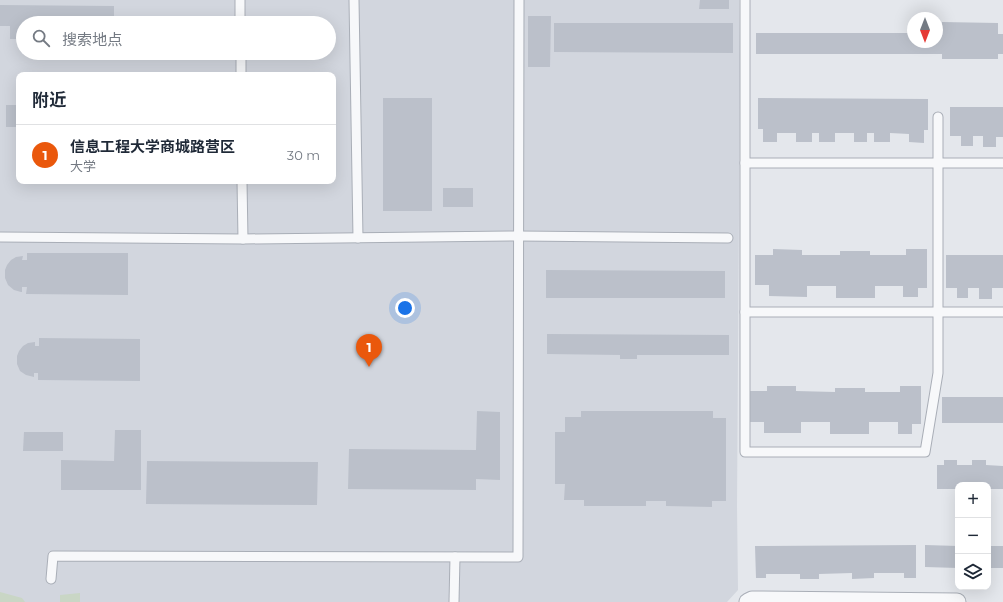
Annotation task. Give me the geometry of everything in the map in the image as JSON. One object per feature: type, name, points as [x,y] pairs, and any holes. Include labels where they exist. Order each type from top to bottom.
[{"type":"street","points":[[748,602],[752,600],[957,602]]},
{"type":"lane","points":[[240,0],[240,16]]},
{"type":"lane","points":[[354,0],[358,238]]},
{"type":"lane","points":[[51,579],[53,556],[518,557],[519,0]]},
{"type":"lane","points":[[745,0],[745,452],[925,452],[938,374],[938,117]]},
{"type":"lane","points":[[241,60],[241,72]]},
{"type":"lane","points":[[745,163],[1003,163]]},
{"type":"lane","points":[[242,184],[243,240]]},
{"type":"lane","points":[[0,237],[243,240],[519,236],[728,238]]},
{"type":"lane","points":[[745,312],[1003,312]]},
{"type":"lane","points":[[454,602],[455,557]]},
{"type":"shaded area","points":[[0,0],[739,0],[738,590],[727,602],[0,602]]},
{"type":"green space","points":[[0,592],[22,598],[25,602],[0,602]]},
{"type":"green space","points":[[80,593],[80,602],[60,602],[60,595]]},
{"type":"building","points":[[700,0],[729,0],[729,9],[699,9]]},
{"type":"building","points":[[0,5],[114,6],[114,16],[16,16],[16,39],[10,39],[10,26],[0,26]]},
{"type":"building","points":[[528,16],[551,16],[550,67],[528,67]]},
{"type":"building","points":[[943,22],[998,23],[998,34],[1003,34],[1003,54],[998,54],[998,59],[942,59],[942,54],[756,54],[756,33],[907,33],[907,48],[943,48]]},
{"type":"building","points":[[554,23],[733,23],[733,53],[554,52]]},
{"type":"building","points":[[383,98],[432,98],[432,211],[383,211]]},
{"type":"building","points":[[758,98],[928,99],[928,130],[924,130],[924,143],[909,142],[909,134],[890,133],[890,142],[874,142],[874,133],[867,133],[867,142],[854,142],[854,133],[835,133],[835,142],[819,142],[819,133],[812,133],[812,142],[796,142],[796,133],[777,133],[777,142],[763,142],[763,129],[758,129]]},
{"type":"building","points":[[6,105],[16,105],[16,127],[6,127]]},
{"type":"building","points":[[950,107],[1003,107],[1003,137],[996,137],[996,147],[983,147],[983,136],[973,136],[973,146],[961,146],[961,136],[950,136]]},
{"type":"building","points":[[443,188],[473,188],[473,207],[443,207]]},
{"type":"building","points":[[773,249],[802,250],[802,255],[840,255],[840,251],[870,251],[870,255],[906,255],[906,249],[927,249],[927,288],[918,288],[918,297],[903,297],[903,286],[875,286],[875,298],[836,298],[836,286],[807,286],[807,297],[769,296],[769,285],[755,285],[755,255],[773,255]]},
{"type":"building","points":[[27,253],[128,253],[128,295],[26,294],[27,287],[22,287],[22,292],[14,290],[8,285],[5,278],[5,270],[11,260],[16,257],[23,256],[22,260],[27,260]]},
{"type":"building","points":[[946,255],[1003,255],[1003,288],[992,288],[992,299],[979,299],[979,288],[968,288],[968,298],[957,298],[957,288],[946,288]]},
{"type":"building","points":[[546,270],[725,271],[725,298],[546,298]]},
{"type":"building","points":[[547,334],[729,335],[729,355],[637,355],[637,359],[620,359],[620,355],[547,354]]},
{"type":"building","points":[[39,338],[140,339],[140,381],[38,380],[38,373],[34,373],[34,377],[26,375],[20,371],[17,364],[17,356],[23,346],[28,343],[35,342],[35,346],[39,346]]},
{"type":"building","points":[[767,386],[796,386],[796,391],[835,392],[835,388],[865,388],[865,392],[900,392],[900,386],[921,386],[921,424],[912,424],[912,434],[898,434],[898,422],[869,422],[869,434],[830,434],[830,422],[801,422],[801,433],[764,433],[764,422],[749,422],[749,391],[767,391]]},
{"type":"building","points":[[942,397],[1003,397],[1003,423],[942,423]]},
{"type":"building","points":[[477,411],[500,412],[500,480],[476,479],[476,490],[348,489],[349,449],[476,450]]},
{"type":"building","points":[[581,411],[713,411],[713,418],[726,418],[726,501],[712,501],[712,507],[666,506],[666,501],[646,501],[646,506],[584,506],[584,500],[564,500],[565,484],[555,484],[555,432],[565,432],[565,417],[581,417]]},
{"type":"building","points":[[115,430],[141,430],[141,490],[61,490],[61,460],[114,461]]},
{"type":"building","points":[[24,432],[63,432],[63,451],[23,451]]},
{"type":"building","points":[[944,460],[957,460],[957,465],[972,465],[972,460],[986,460],[986,465],[1003,466],[1003,489],[991,489],[991,482],[955,482],[955,489],[937,489],[937,465],[944,465]]},
{"type":"building","points":[[147,461],[318,462],[317,505],[146,504]]},
{"type":"building","points":[[916,545],[916,578],[904,578],[904,573],[874,573],[874,578],[852,579],[852,573],[819,574],[819,579],[800,579],[800,574],[766,574],[766,578],[756,578],[755,546]]},
{"type":"building","points":[[925,545],[955,546],[955,568],[925,567]]},
{"type":"building","points":[[991,546],[1003,546],[1003,568],[991,568]]},
{"type":"place","name":"信息工程大学商城路营区","points":[[369,367]]}]
